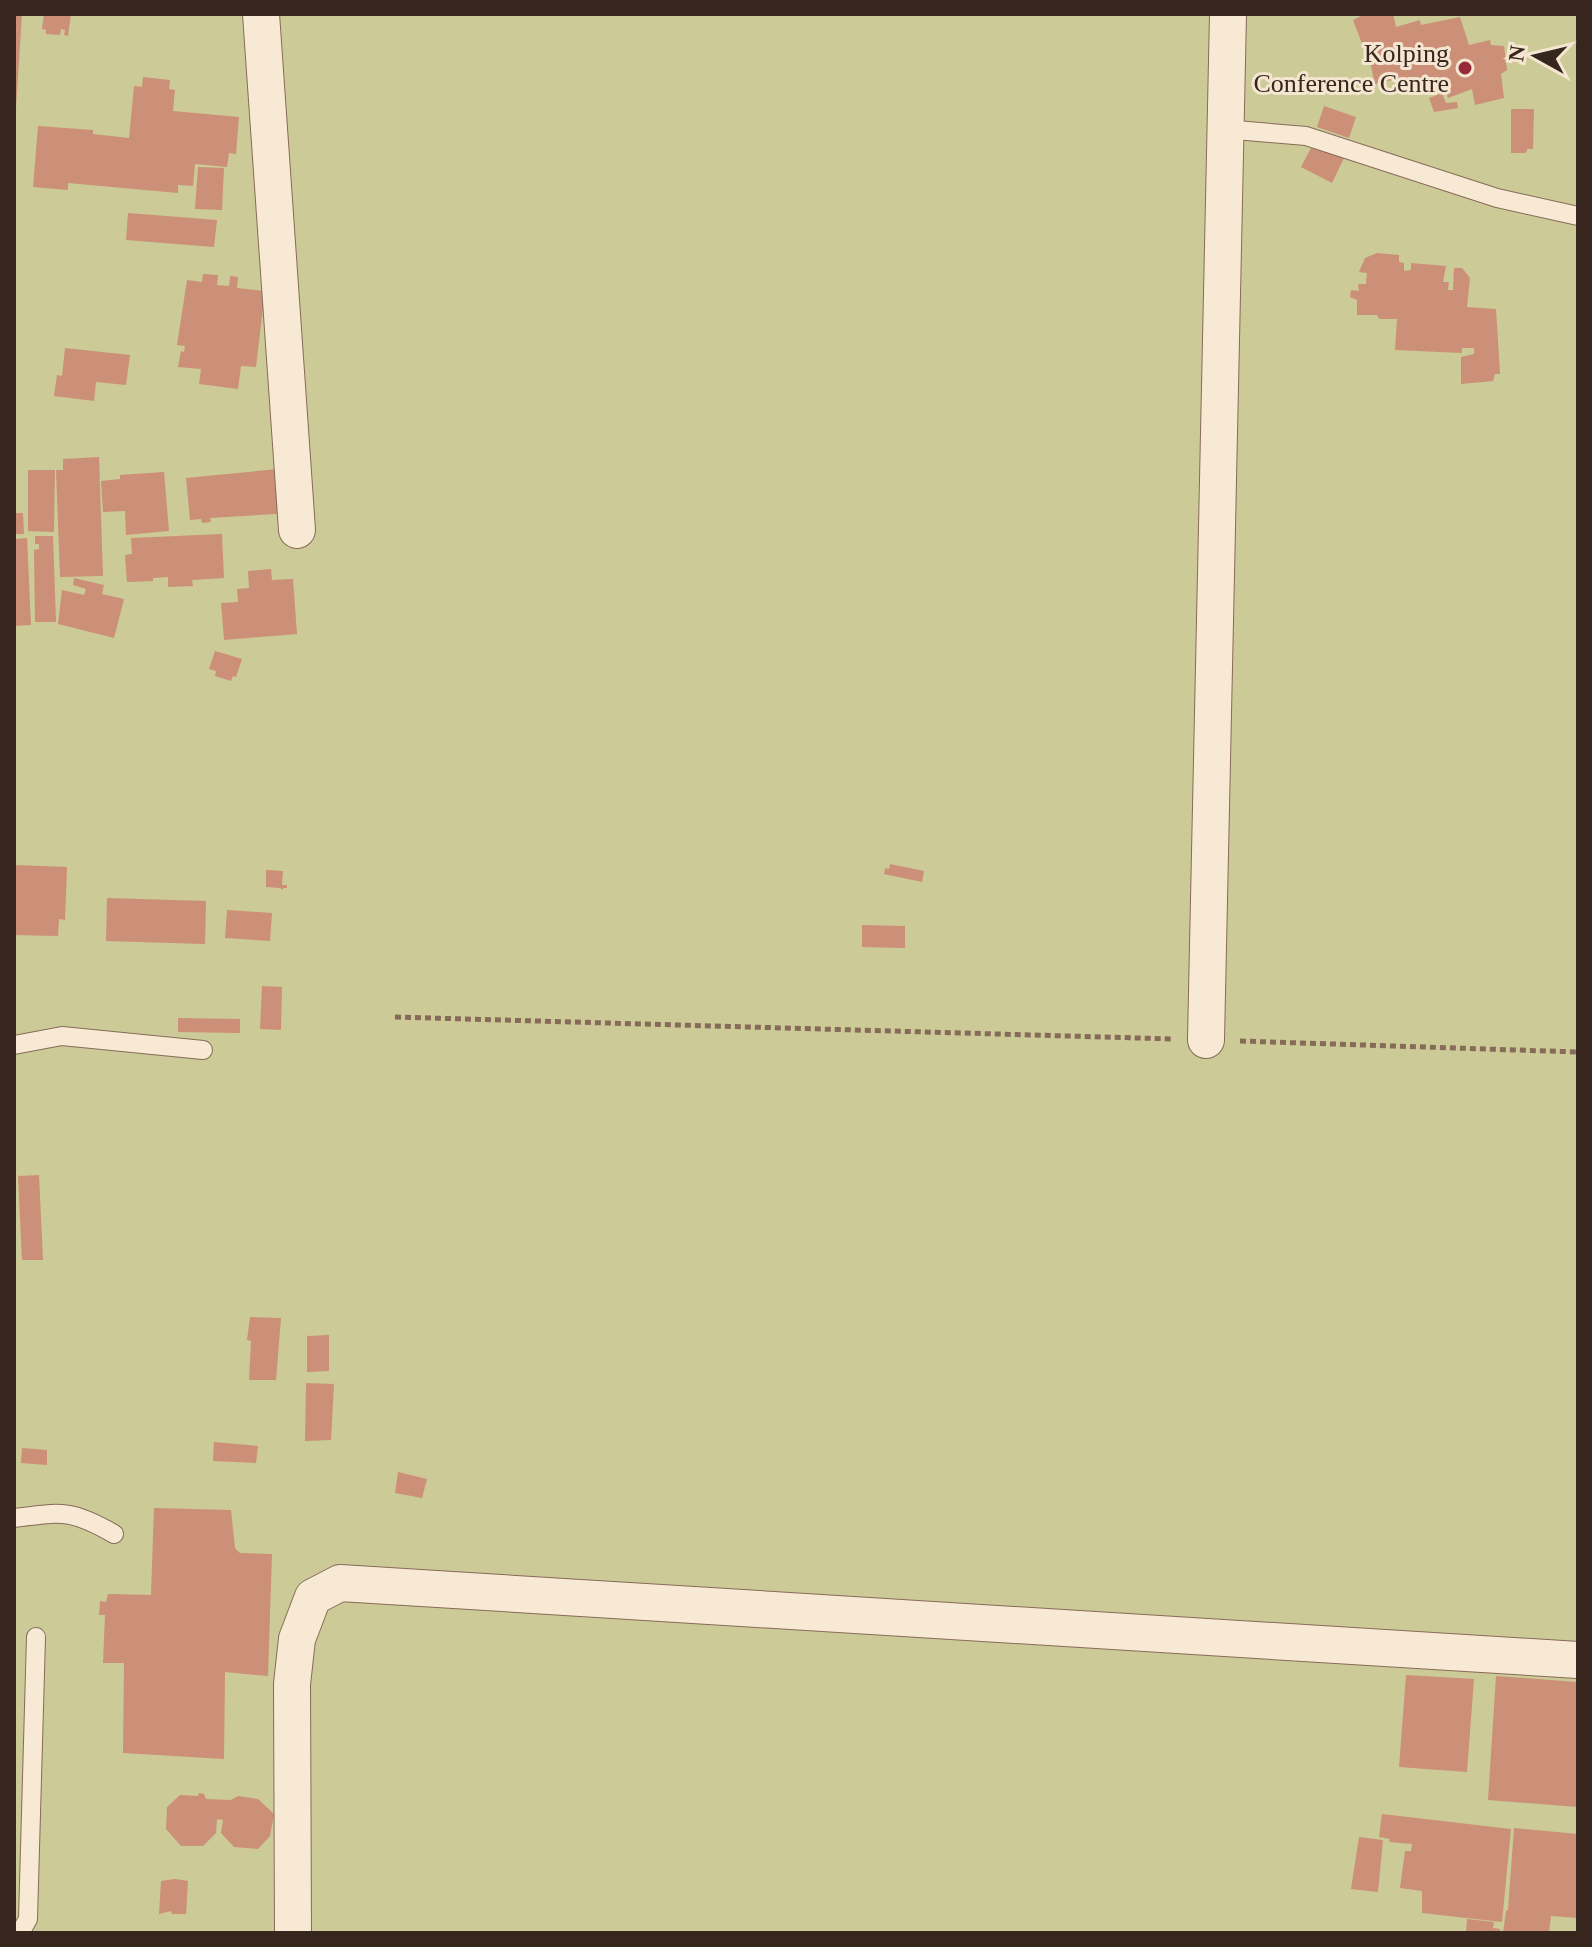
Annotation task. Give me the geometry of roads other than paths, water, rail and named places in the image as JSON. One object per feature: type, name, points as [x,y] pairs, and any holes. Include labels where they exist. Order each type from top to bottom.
[{"type":"street","points":[[261,14],[297,530]]},
{"type":"street","points":[[1206,1040],[1228,14]]},
{"type":"street","points":[[293,1933],[292,1684],[297,1639],[313,1597],[340,1583],[1578,1660]]},
{"type":"lane","points":[[1224,129],[1306,136],[1497,198],[1578,216]]},
{"type":"lane","points":[[14,1045],[62,1036],[203,1050]]},
{"type":"lane","points":[[14,1518],[58,1512],[86,1517],[114,1534]]},
{"type":"lane","points":[[20,1933],[28,1919],[22,1801],[36,1637]]},
{"type":"place","name":"Kolping Conference Centre","points":[[1465,68]]}]
